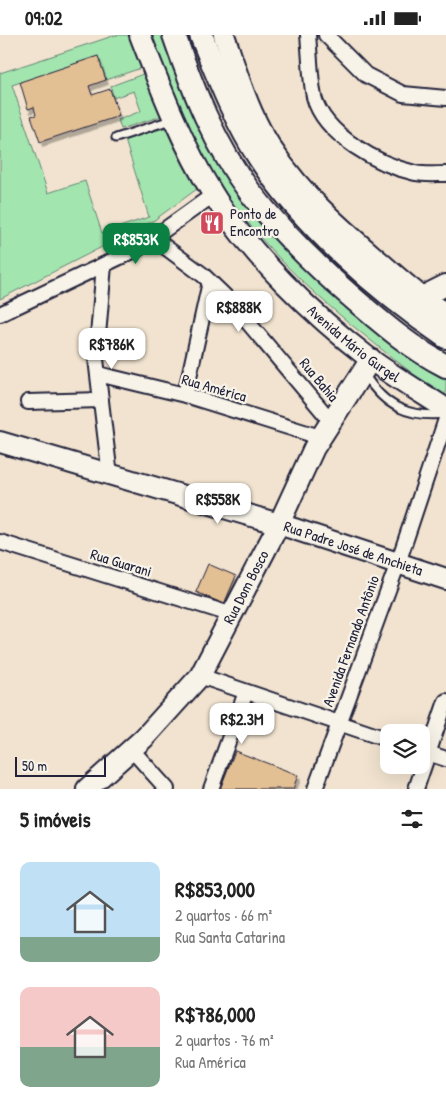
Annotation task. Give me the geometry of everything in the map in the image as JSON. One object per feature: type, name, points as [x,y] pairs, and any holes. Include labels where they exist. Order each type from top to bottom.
[{"type":"main road","points":[[174,35],[189,79],[218,141],[250,192],[277,224],[338,285],[410,345],[446,366]]},
{"type":"main road","points":[[201,35],[224,93],[260,159],[302,211],[352,263],[403,307],[446,337]]},
{"type":"street","name":"Avenida Mário Gurgel","points":[[140,35],[174,119],[213,195],[261,257],[284,282],[330,325],[366,365],[446,409]]},
{"type":"street","points":[[224,35],[244,94],[262,132],[294,180],[323,213],[420,298],[446,314]]},
{"type":"street","points":[[308,35],[314,97],[323,116],[372,159],[416,173],[446,174]]},
{"type":"street","points":[[326,35],[366,75],[403,94],[446,98]]},
{"type":"street","points":[[0,314],[104,265],[153,238],[213,195]]},
{"type":"street","name":"Rua Bahia","points":[[153,238],[183,259],[230,301],[330,420]]},
{"type":"street","points":[[104,265],[96,344],[110,476]]},
{"type":"street","points":[[185,395],[210,282]]},
{"type":"street","points":[[420,298],[446,285]]},
{"type":"street","name":"Rua Dom Bosco","points":[[87,789],[132,750],[200,676],[279,524],[320,437],[366,365]]},
{"type":"street","name":"Rua América","points":[[98,374],[185,395],[320,437]]},
{"type":"street","points":[[28,402],[101,400]]},
{"type":"street","name":"Avenida Fernando Antônio","points":[[315,789],[398,563],[446,419]]},
{"type":"street","name":"Rua Padre José de Anchieta","points":[[0,442],[110,476],[279,524],[446,579]]},
{"type":"street","name":"Rua Guarani","points":[[0,542],[232,615]]},
{"type":"street","points":[[200,676],[380,736]]},
{"type":"street","points":[[211,789],[246,692]]},
{"type":"street","points":[[430,740],[446,701]]},
{"type":"street","points":[[132,750],[167,789]]},
{"type":"street","points":[[430,754],[446,759]]},
{"type":"street","points":[[416,789],[420,774]]},
{"type":"lane","points":[[116,138],[174,119]]},
{"type":"lane","points":[[366,365],[376,392],[408,413],[426,416],[446,414]]},
{"type":"green space","points":[[116,35],[129,35],[141,68],[106,80],[98,56],[12,85],[48,193],[85,181],[102,233],[149,217],[125,140],[167,127],[197,189],[153,221],[0,299],[0,73]]},
{"type":"green space","points":[[150,35],[164,35],[217,149],[416,359],[446,379],[446,396],[404,367],[341,316],[276,255],[238,210],[205,160],[189,130]]},
{"type":"green space","points":[[143,74],[162,116],[121,129],[118,120],[141,111],[134,91],[113,98],[111,86]]},
{"type":"building","points":[[98,56],[106,80],[89,86],[92,95],[110,89],[119,116],[40,142],[31,116],[36,115],[34,107],[28,109],[20,82]]},
{"type":"building","points":[[208,564],[236,576],[224,604],[196,592]]},
{"type":"building","points":[[235,751],[298,775],[293,789],[220,789]]},
{"type":"place","name":"Ponto de Encontro","points":[[212,223]]}]
